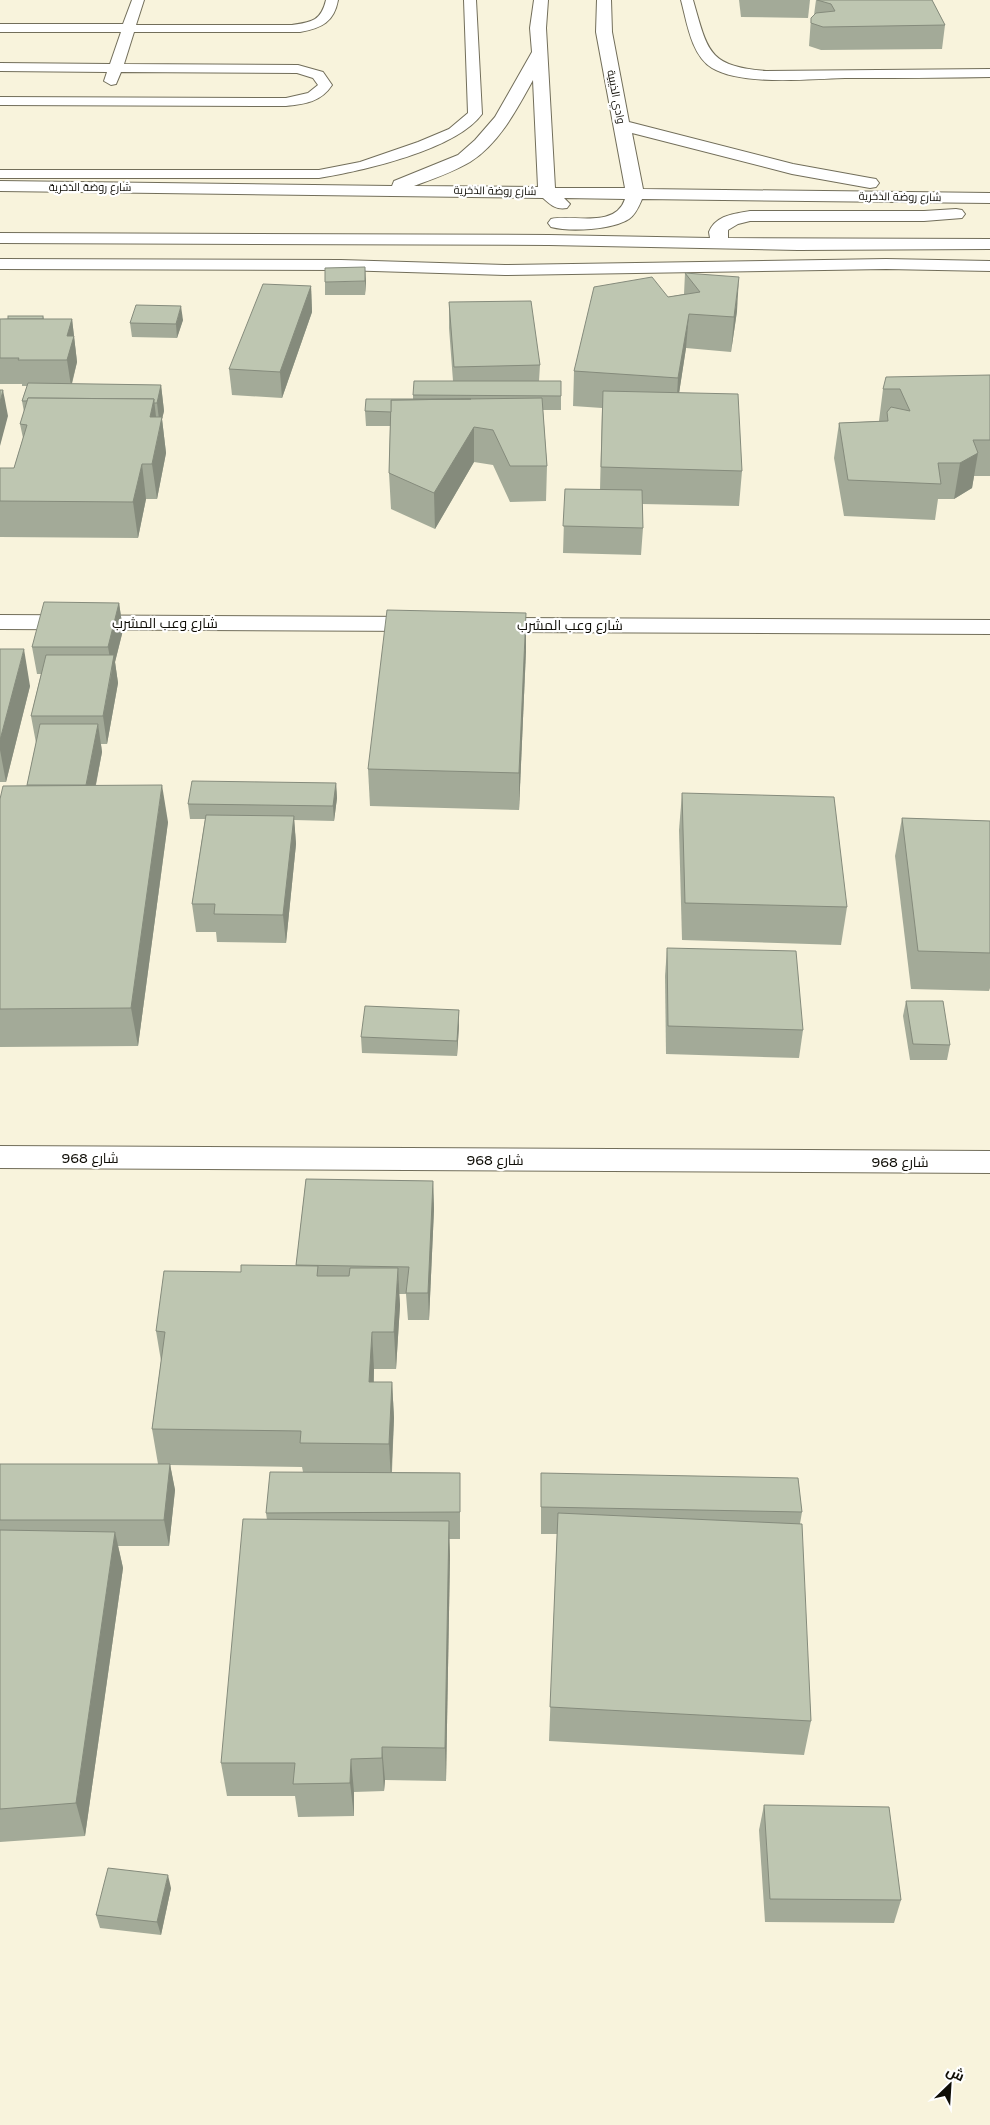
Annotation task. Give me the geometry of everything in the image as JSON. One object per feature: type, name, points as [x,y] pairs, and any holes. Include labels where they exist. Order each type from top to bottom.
[{"type":"street","points":[[541,0],[538,28],[547,192],[585,224],[616,234],[671,244]]},
{"type":"street","name":"وادي الذيبية","points":[[604,0],[604,32],[635,194]]},
{"type":"street","points":[[390,190],[470,154],[496,126],[521,89],[539,52]]},
{"type":"street","points":[[622,125],[792,169],[987,202]]},
{"type":"street","name":"شارع روضة الذخرية","points":[[0,186],[547,192],[987,202]]},
{"type":"street","points":[[527,223],[585,224],[617,218],[629,210],[635,194]]},
{"type":"street","name":"شارع روضة الذخرية","points":[[720,244],[718,232],[721,226],[738,218],[750,216],[924,216],[987,202]]},
{"type":"street","points":[[21,238],[111,225],[166,222]]},
{"type":"street","points":[[0,238],[549,240],[671,244],[990,244]]},
{"type":"street","points":[[0,264],[341,265],[505,270],[886,264],[990,266]]},
{"type":"street","name":"شارع وعب المشرب","points":[[0,622],[443,624]]},
{"type":"street","name":"شارع وعب المشرب","points":[[472,624],[990,627]]},
{"type":"street","name":"شارع 968","points":[[0,1157],[990,1162]]},
{"type":"lane","points":[[105,101],[138,0]]},
{"type":"lane","points":[[0,28],[292,29],[306,27],[326,19],[330,14],[332,0]]},
{"type":"lane","points":[[0,174],[319,174],[362,166],[423,145],[454,132],[474,114],[474,67],[470,0]]},
{"type":"lane","points":[[687,0],[703,52],[716,64],[736,72],[766,75],[990,73]]},
{"type":"lane","points":[[0,67],[298,69],[318,75],[325,85],[322,90],[308,98],[286,102],[0,101]]},
{"type":"building","points":[[817,0],[932,0],[945,25],[823,27],[811,23],[811,18],[816,13],[835,11],[831,4]]},
{"type":"building","points":[[365,267],[365,281],[325,282],[325,268]]},
{"type":"building","points":[[685,273],[739,277],[734,317],[689,314],[678,378],[574,371],[594,287],[652,277],[668,297],[700,292]]},
{"type":"building","points":[[263,284],[311,286],[280,372],[229,369]]},
{"type":"building","points":[[531,301],[540,365],[454,367],[449,302]]},
{"type":"building","points":[[136,305],[181,306],[176,324],[130,323]]},
{"type":"building","points":[[8,316],[43,316],[43,319],[8,319]]},
{"type":"building","points":[[0,319],[72,319],[67,336],[74,336],[67,360],[0,358]]},
{"type":"building","points":[[990,375],[990,440],[973,440],[978,453],[960,463],[938,463],[941,484],[848,480],[839,423],[888,421],[887,412],[891,407],[910,411],[900,389],[883,389],[886,377]]},
{"type":"building","points":[[414,381],[561,381],[561,396],[413,395]]},
{"type":"building","points":[[28,383],[161,385],[157,403],[154,403],[154,399],[28,398],[27,401],[22,401]]},
{"type":"building","points":[[0,390],[3,390],[0,402]]},
{"type":"building","points":[[603,391],[738,394],[742,471],[601,467]]},
{"type":"building","points":[[28,398],[154,399],[150,417],[162,417],[152,464],[142,464],[133,502],[0,501],[0,468],[14,468],[27,425],[20,424]]},
{"type":"building","points":[[542,398],[547,466],[510,466],[493,430],[474,427],[434,493],[389,473],[391,400]]},
{"type":"building","points":[[366,399],[471,399],[391,400],[391,412],[365,411]]},
{"type":"building","points":[[565,489],[642,490],[643,528],[563,526]]},
{"type":"building","points":[[44,602],[119,603],[108,647],[32,647]]},
{"type":"building","points":[[387,610],[526,613],[519,773],[368,769]]},
{"type":"building","points":[[0,649],[24,649],[0,740]]},
{"type":"building","points":[[46,655],[114,655],[103,716],[31,716]]},
{"type":"building","points":[[40,724],[98,724],[86,785],[27,785]]},
{"type":"building","points":[[192,781],[336,783],[333,806],[188,804]]},
{"type":"building","points":[[162,785],[131,1008],[0,1009],[0,799],[3,786]]},
{"type":"building","points":[[682,793],[834,797],[847,907],[685,903]]},
{"type":"building","points":[[206,815],[294,816],[283,915],[214,914],[215,904],[192,904]]},
{"type":"building","points":[[902,818],[990,821],[990,953],[918,951]]},
{"type":"building","points":[[667,948],[796,951],[803,1030],[668,1026]]},
{"type":"building","points":[[906,1001],[943,1001],[950,1045],[913,1044]]},
{"type":"building","points":[[365,1006],[459,1010],[457,1041],[361,1037]]},
{"type":"building","points":[[306,1179],[433,1181],[428,1293],[406,1293],[409,1267],[296,1265]]},
{"type":"building","points":[[241,1265],[318,1266],[317,1276],[349,1276],[350,1268],[398,1268],[394,1332],[372,1332],[369,1382],[392,1382],[389,1444],[300,1443],[301,1431],[152,1429],[165,1332],[156,1331],[164,1271],[241,1272]]},
{"type":"building","points":[[0,1464],[170,1464],[164,1520],[0,1520]]},
{"type":"building","points":[[270,1472],[460,1473],[460,1512],[266,1513]]},
{"type":"building","points":[[541,1473],[798,1478],[802,1512],[541,1507]]},
{"type":"building","points":[[558,1513],[802,1524],[811,1721],[550,1707]]},
{"type":"building","points":[[243,1519],[449,1521],[445,1748],[382,1747],[382,1758],[351,1759],[350,1783],[293,1784],[295,1763],[221,1763]]},
{"type":"building","points":[[0,1530],[115,1532],[76,1803],[0,1809]]},
{"type":"building","points":[[764,1805],[889,1807],[901,1900],[770,1899]]},
{"type":"building","points":[[108,1868],[168,1875],[157,1922],[96,1915]]}]
